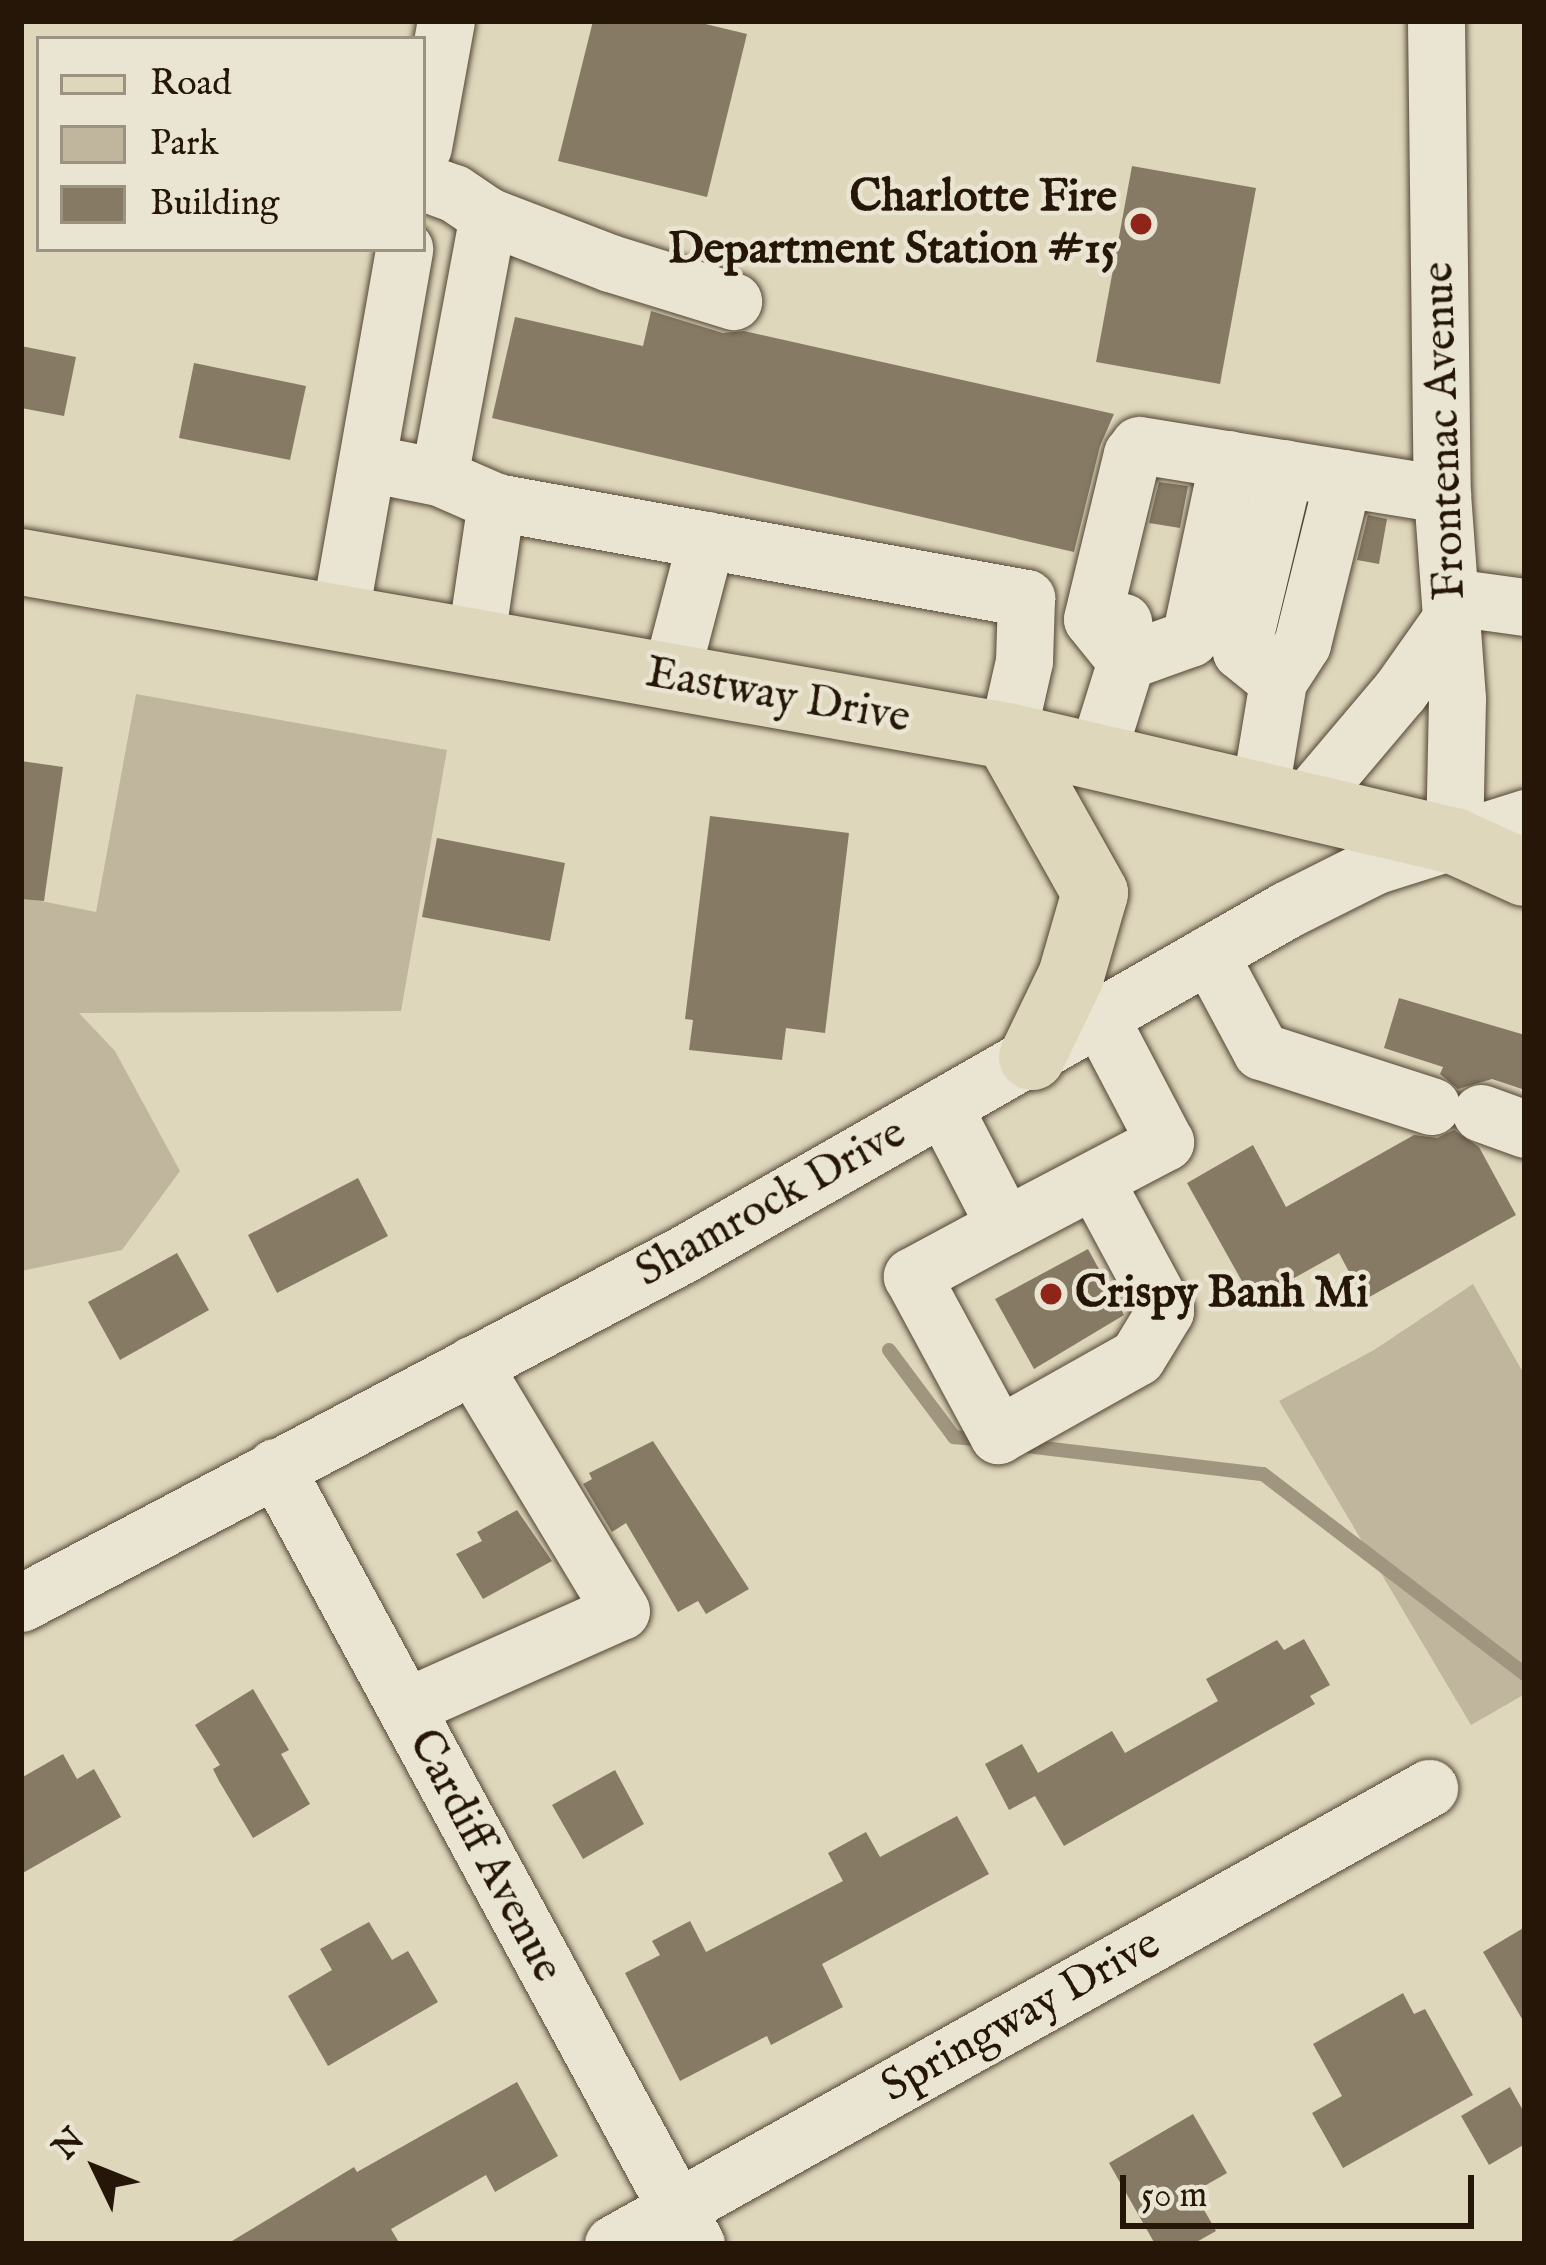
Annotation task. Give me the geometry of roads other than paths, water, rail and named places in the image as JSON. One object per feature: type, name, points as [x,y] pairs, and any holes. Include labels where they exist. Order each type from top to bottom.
[{"type":"main road","name":"Eastway Drive","points":[[21,562],[1007,736],[1454,841],[1525,873]]},
{"type":"main road","points":[[1007,736],[1095,893],[1071,976],[1032,1057]]},
{"type":"street","points":[[426,131],[446,21]]},
{"type":"street","name":"Frontenac Avenue","points":[[1436,21],[1442,494],[1453,606],[1454,841]]},
{"type":"street","points":[[426,183],[454,193],[488,216],[610,263],[733,301]]},
{"type":"street","points":[[439,477],[488,216]]},
{"type":"street","points":[[339,619],[403,252]]},
{"type":"street","points":[[1126,661],[1092,619],[1132,454],[1180,452],[1442,494]]},
{"type":"street","points":[[1126,661],[1190,638],[1180,452]]},
{"type":"street","points":[[368,463],[439,477],[496,502],[1026,598],[1024,662],[1007,736]]},
{"type":"street","points":[[1329,476],[1344,628],[1290,662],[1241,651],[1329,476]]},
{"type":"street","points":[[475,644],[496,502]]},
{"type":"street","points":[[670,677],[706,540]]},
{"type":"street","points":[[1280,802],[1400,691],[1453,606],[1525,607]]},
{"type":"street","points":[[1096,757],[1126,661]]},
{"type":"street","points":[[1280,802],[1290,662]]},
{"type":"street","name":"Shamrock Drive","points":[[21,1603],[682,1255],[1376,865],[1525,818]]},
{"type":"street","points":[[1209,955],[1261,1052],[1479,1116]]},
{"type":"street","points":[[1095,1181],[1165,1311],[1137,1357],[998,1435],[912,1276],[1165,1142],[1100,1018]]},
{"type":"street","points":[[943,1106],[1005,1226]]},
{"type":"street","points":[[405,1707],[620,1611],[472,1364]]},
{"type":"street","name":"Cardiff Avenue","points":[[275,1467],[686,2226]]},
{"type":"street","name":"Springway Drive","points":[[613,2244],[686,2226],[1429,1788]]},
{"type":"waterway","points":[[889,1350],[954,1437],[984,1440]]},
{"type":"waterway","points":[[1018,1445],[1263,1474],[1525,1674]]},
{"type":"place","name":"Charlotte Fire Department Station #15","points":[[1141,224]]},
{"type":"place","name":"Crispy Banh Mi","points":[[1051,1294]]}]
